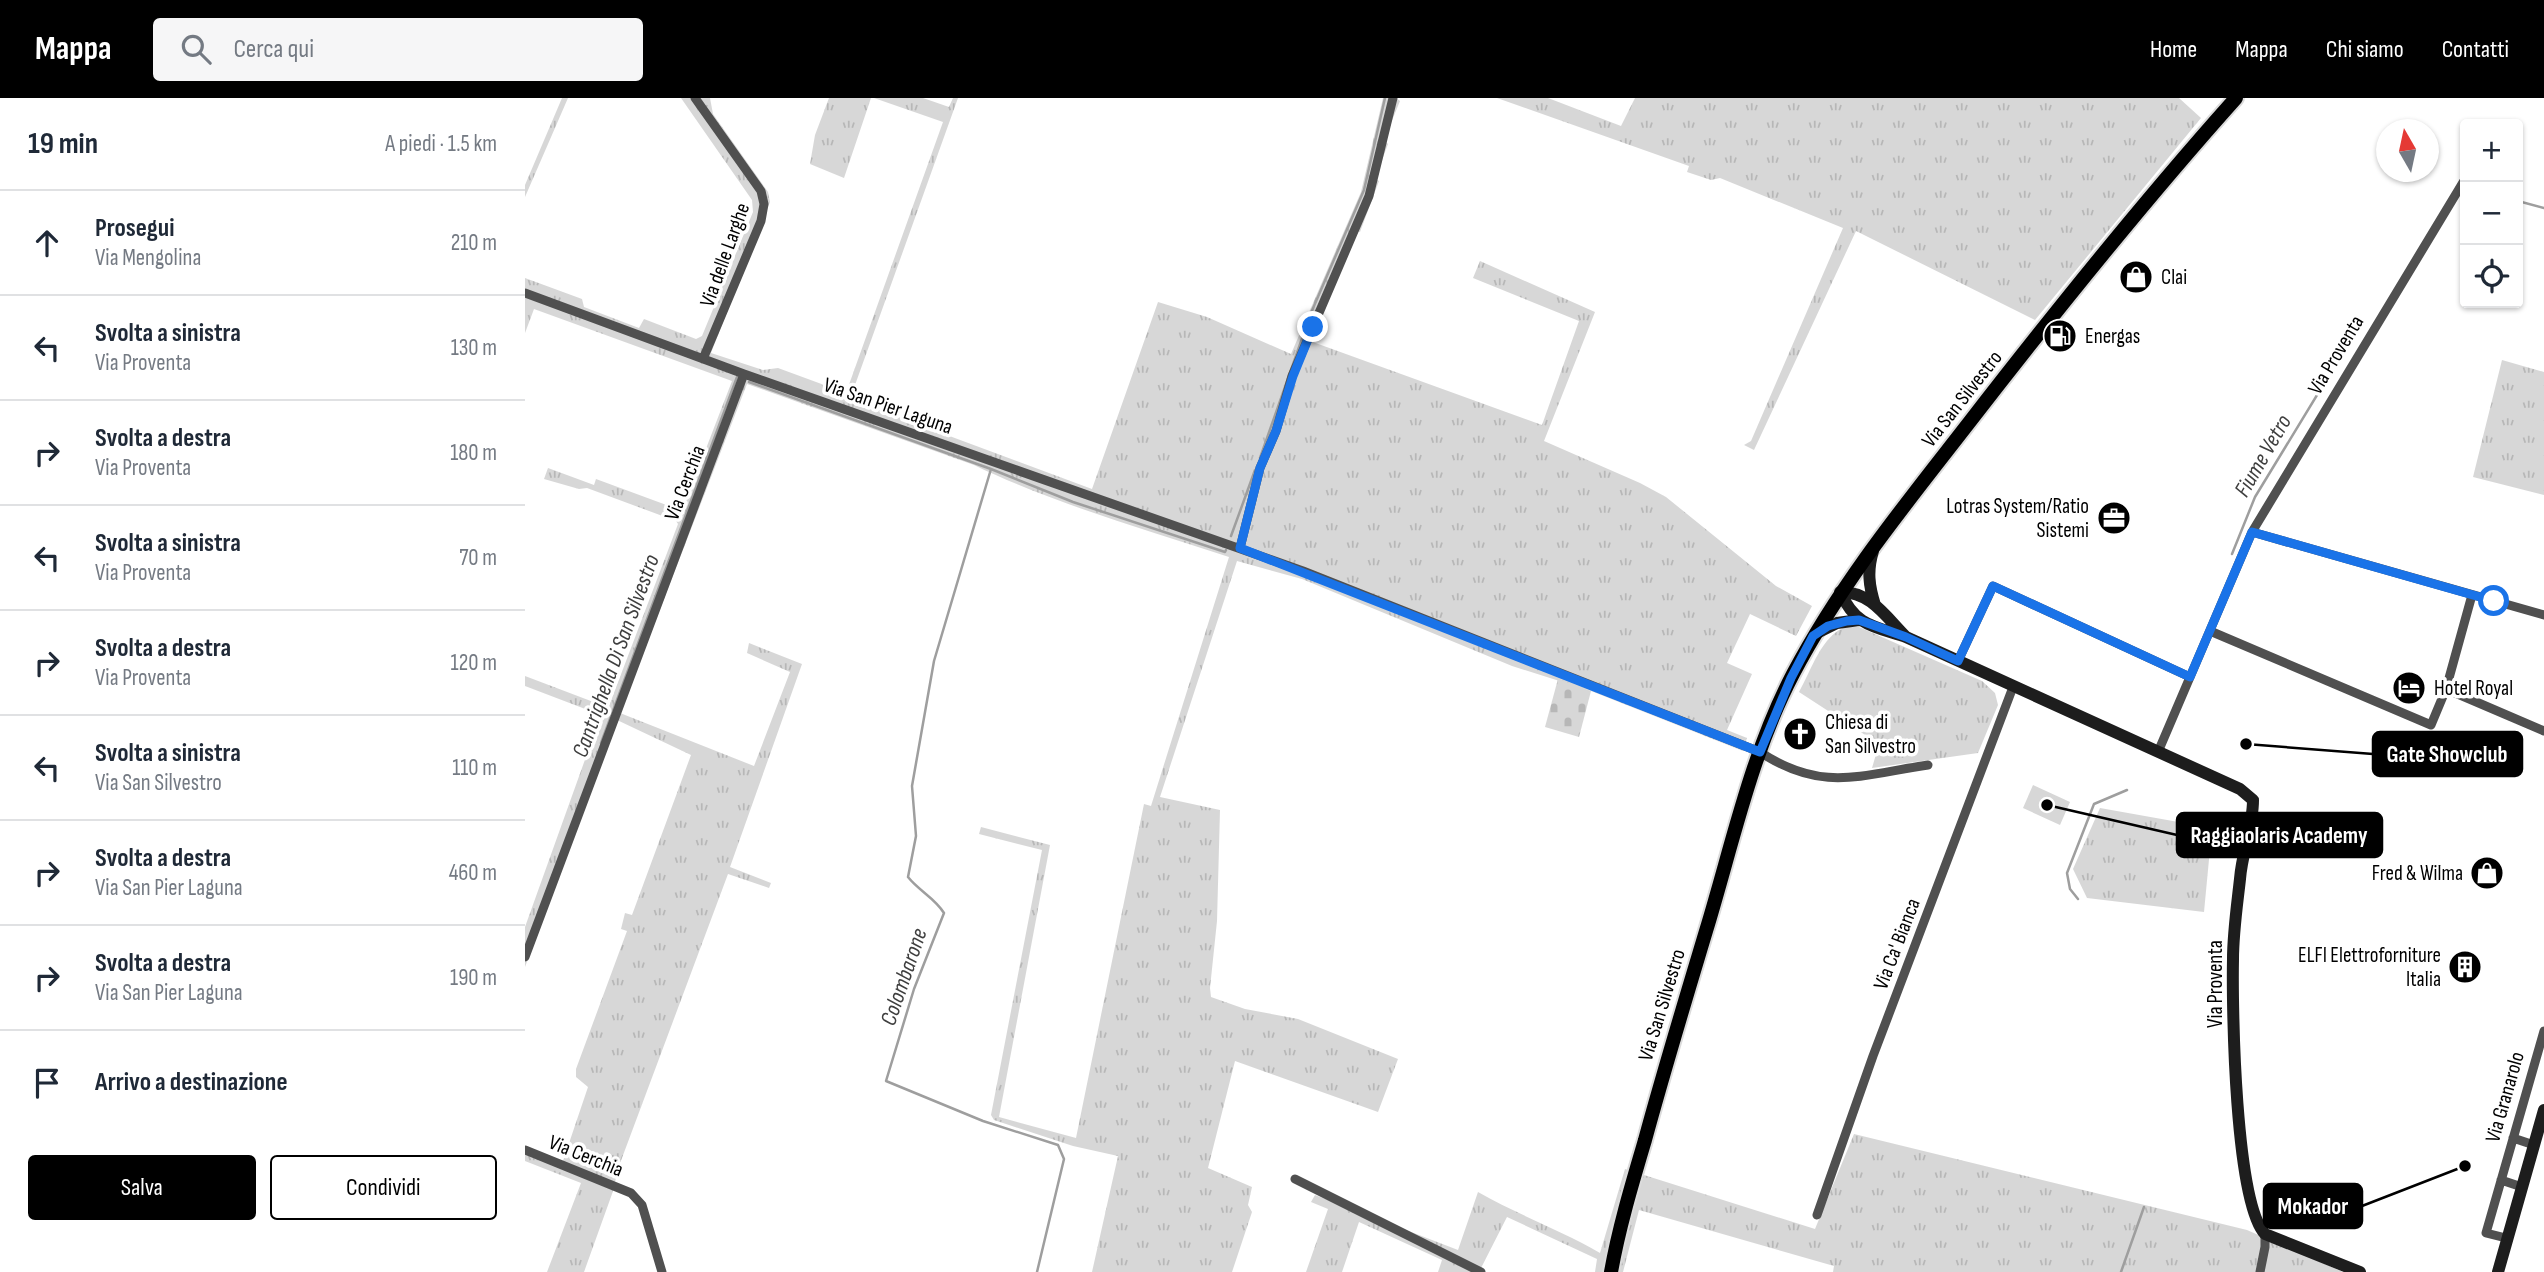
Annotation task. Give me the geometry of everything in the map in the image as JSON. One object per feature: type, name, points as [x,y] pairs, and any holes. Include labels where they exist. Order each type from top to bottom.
[{"type":"main road","name":"Via San Silvestro","points":[[1611,1272],[1617,1238],[1663,1074],[1760,752],[1791,678],[1813,636],[1840,592],[1880,537],[1994,390],[2194,145],[2236,98]]},
{"type":"street","name":"Via delle Larghe","points":[[695,98],[761,191],[764,204],[761,221],[703,359]]},
{"type":"street","points":[[1240,548],[1260,468],[1276,431],[1293,376],[1369,196],[1393,98]]},
{"type":"street","name":"Via Proventa","points":[[2158,752],[2252,532],[2463,182]]},
{"type":"street","name":"Via San Pier Laguna","points":[[525,293],[744,374],[1240,548],[1760,752]]},
{"type":"street","name":"Via Cerchia","points":[[525,957],[744,374]]},
{"type":"street","points":[[2252,532],[2544,615]]},
{"type":"street","points":[[1875,606],[1868,570],[1880,537]]},
{"type":"street","points":[[1958,661],[1993,586],[2190,677]]},
{"type":"street","points":[[1840,592],[1852,615],[1859,620]]},
{"type":"street","name":"Via Proventa","points":[[1840,592],[1861,594],[1906,637]]},
{"type":"street","points":[[2210,631],[2431,725],[2447,689],[2472,595]]},
{"type":"street","points":[[1813,636],[1837,623],[1859,620]]},
{"type":"street","name":"Via Proventa","points":[[1859,620],[1906,637],[2240,789],[2252,800],[2253,820],[2241,873],[2233,957],[2234,1052],[2246,1171],[2255,1216],[2265,1234],[2260,1272]]},
{"type":"street","name":"Via Ca' Bianca","points":[[1817,1215],[1878,1043],[2013,687]]},
{"type":"street","points":[[2447,689],[2544,731]]},
{"type":"street","points":[[1760,752],[1801,774],[1830,779],[1928,765]]},
{"type":"street","name":"Via Granarolo","points":[[2507,1238],[2486,1233],[2544,1031]]},
{"type":"street","name":"Via Granarolo","points":[[2498,1272],[2538,1142],[2544,1110]]},
{"type":"street","points":[[2513,1139],[2538,1142]]},
{"type":"street","name":"Via Cerchia","points":[[525,1150],[631,1194],[642,1205],[661,1272]]},
{"type":"street","points":[[1295,1179],[1481,1272]]},
{"type":"street","points":[[2501,1180],[2522,1187]]},
{"type":"street","points":[[2265,1234],[2360,1272]]},
{"type":"green space","points":[[562,98],[568,98],[525,197],[525,185]]},
{"type":"green space","points":[[681,98],[710,98],[713,114],[768,192],[770,202],[711,353],[763,370],[778,368],[846,393],[943,122],[874,98],[923,98],[949,107],[953,98],[958,98],[850,399],[1092,489],[1158,302],[1207,317],[1291,354],[1361,192],[1383,98],[1396,98],[1400,101],[1384,140],[1388,144],[1375,179],[1379,181],[1360,232],[1356,231],[1310,341],[1542,425],[1579,321],[1473,278],[1480,261],[1595,312],[1544,441],[1666,497],[1776,586],[1812,606],[1796,636],[1750,614],[1727,663],[1752,674],[1727,730],[1747,738],[1743,751],[1591,691],[1512,666],[1302,579],[1237,561],[1160,797],[1220,810],[1217,921],[1211,997],[1245,1009],[1298,1019],[1398,1059],[1378,1112],[1235,1061],[1208,1168],[1252,1187],[1248,1205],[1252,1212],[1232,1272],[1092,1272],[1118,1156],[1073,1146],[994,1120],[991,1115],[1042,850],[979,834],[981,827],[1050,845],[999,1117],[1076,1138],[1144,804],[1151,806],[1229,557],[1068,504],[974,465],[747,384],[620,713],[754,766],[790,672],[747,653],[749,643],[802,664],[730,867],[771,883],[769,888],[728,874],[619,1166],[612,1194],[584,1272],[547,1272],[581,1183],[525,1161],[525,1148],[563,1161],[588,1087],[576,1077],[576,1069],[627,931],[621,929],[625,913],[632,915],[691,755],[617,720],[525,967],[525,927],[601,715],[525,686],[525,676],[609,706],[678,524],[587,488],[579,489],[544,479],[548,468],[594,485],[596,479],[680,510],[732,381],[534,309],[525,333],[525,278],[582,299],[584,307],[639,328],[644,319],[696,339],[702,336],[753,212],[752,200]]},
{"type":"green space","points":[[829,98],[871,98],[844,178],[810,164],[815,135]]},
{"type":"green space","points":[[1497,98],[1548,98],[1621,126],[1635,98],[2179,98],[2201,118],[2035,320],[1856,231],[1754,450],[1744,445],[1751,441],[1843,228],[1720,178],[1711,180],[1687,172],[1689,166]]},
{"type":"green space","points":[[2502,360],[2544,372],[2544,495],[2473,477]]},
{"type":"green space","points":[[1847,626],[1859,627],[1982,681],[1995,693],[1998,705],[1978,753],[1872,768],[1879,744],[1799,692],[1824,645],[1830,637]]},
{"type":"green space","points":[[1558,679],[1591,691],[1579,737],[1545,727]]},
{"type":"green space","points":[[2033,785],[2070,802],[2060,825],[2023,808]]},
{"type":"green space","points":[[2100,808],[2212,828],[2204,912],[2087,898],[2073,869]]},
{"type":"green space","points":[[1854,1134],[2247,1230],[2343,1272],[1833,1272],[1834,1266],[1639,1210],[1623,1272],[1595,1272],[1597,1259],[1507,1217],[1479,1272],[1438,1272],[1442,1260],[1359,1222],[1342,1272],[1306,1272],[1328,1209],[1311,1202],[1315,1195],[1458,1250],[1478,1192],[1600,1253],[1625,1169],[1815,1229]]},
{"type":"waterway","name":"Cantrighella Di San Silvestro","points":[[1260,458],[1311,313],[1364,190],[1385,98]]},
{"type":"waterway","name":"Fiume Vetro","points":[[2523,202],[2544,208]]},
{"type":"waterway","name":"Cantrighella Di San Silvestro","points":[[601,743],[737,377]]},
{"type":"waterway","name":"Fiume Vetro","points":[[2232,554],[2255,497],[2328,377]]},
{"type":"waterway","name":"Colombarone","points":[[749,382],[991,469],[1073,502],[1225,552],[1226,550]]},
{"type":"waterway","name":"Colombarone","points":[[991,469],[934,661],[912,786],[916,836],[908,877],[944,913],[914,989],[886,1081],[983,1121],[1058,1145],[1064,1159],[1037,1272]]},
{"type":"waterway","name":"Cantrighella Di San Silvestro","points":[[1231,536],[1255,470]]},
{"type":"waterway","name":"Fiume Vetro","points":[[2078,899],[2070,889],[2067,873],[2094,804],[2127,790]]},
{"type":"waterway","name":"Fiume Vetro","points":[[2121,1272],[2144,1207]]},
{"type":"place","name":"Clai","points":[[2136,277]]},
{"type":"place","name":"Energas","points":[[2060,336]]},
{"type":"place","name":"Lotras System/Ratio Sistemi","points":[[2114,518]]},
{"type":"place","name":"Hotel Royal","points":[[2409,688]]},
{"type":"place","name":"Chiesa di San Silvestro","points":[[1800,734]]},
{"type":"place","name":"Gate Showclub","points":[[2246,744]]},
{"type":"place","name":"Raggiaolaris Academy","points":[[2047,805]]},
{"type":"place","name":"Fred & Wilma","points":[[2487,873]]},
{"type":"place","name":"ELFI Elettroforniture Italia","points":[[2465,967]]},
{"type":"place","name":"Mokador","points":[[2465,1166]]},
{"type":"route","points":[[1313,327],[1260,468],[1240,548],[1760,752],[1791,678],[1813,636],[1819,631],[1837,623],[1859,620],[1906,637],[1958,661],[1993,586],[2190,677],[2252,532],[2494,601]]}]
